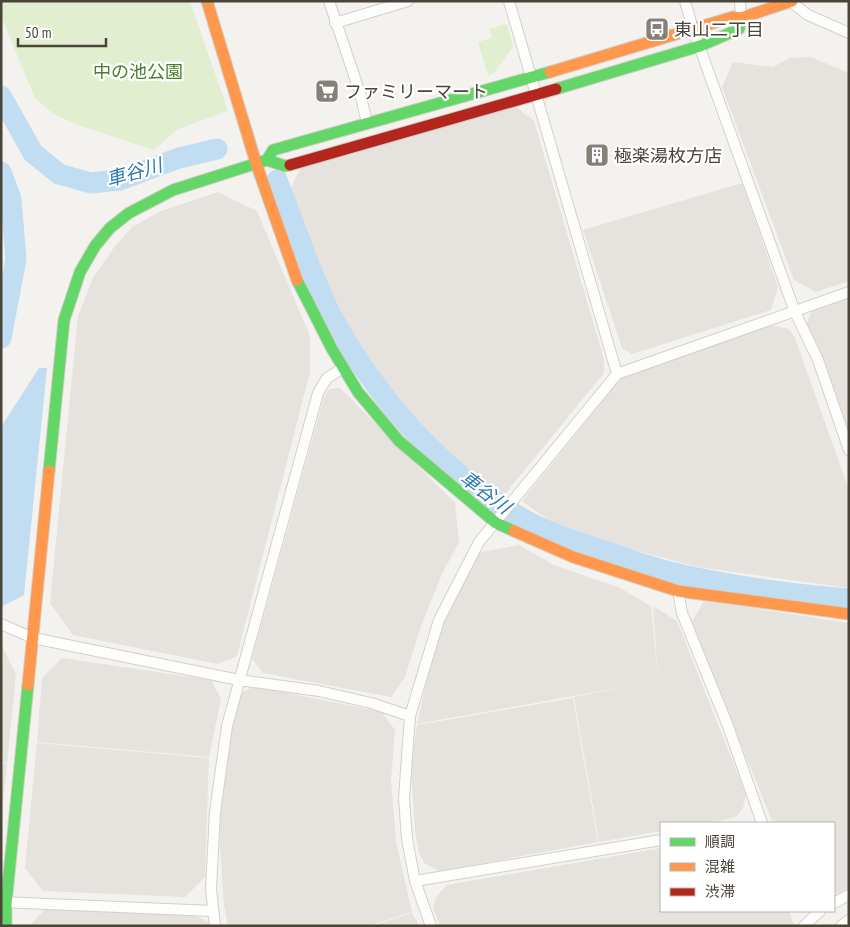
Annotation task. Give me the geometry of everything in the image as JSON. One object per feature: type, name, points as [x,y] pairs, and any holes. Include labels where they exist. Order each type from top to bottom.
[{"type":"street","points":[[207,1],[261,162],[300,289],[343,368],[378,418],[399,441],[496,522],[573,557],[678,591],[849,614]]},
{"type":"street","points":[[329,1],[360,93],[366,123]]},
{"type":"street","points":[[335,23],[408,1]]},
{"type":"street","points":[[509,1],[617,374]]},
{"type":"street","points":[[685,1],[693,29],[795,312],[818,360],[849,450]]},
{"type":"street","points":[[6,926],[3,903],[33,638],[64,320],[76,280],[95,245],[135,208],[156,196],[261,162],[285,166],[351,149],[700,46],[739,29],[741,18],[740,1]]},
{"type":"street","points":[[261,162],[272,150],[733,17],[741,18],[792,1],[808,15],[849,33]]},
{"type":"street","points":[[431,926],[415,881],[407,839],[404,798],[410,716],[439,620],[479,542],[617,374],[849,292]]},
{"type":"street","points":[[215,926],[211,889],[215,812],[227,726],[238,680],[318,393],[328,378],[343,368]]},
{"type":"street","points":[[678,591],[682,613],[728,726],[761,822]]},
{"type":"street","points":[[1,624],[33,638],[238,680],[319,691],[371,703],[410,716]]},
{"type":"street","points":[[415,881],[660,840]]},
{"type":"street","points":[[835,902],[849,895]]},
{"type":"street","points":[[3,903],[213,911]]},
{"type":"street","points":[[806,919],[818,912]]},
{"type":"shaded area","points":[[811,57],[849,73],[849,281],[816,292],[794,280],[722,87],[733,62],[773,67],[790,58]]},
{"type":"shaded area","points":[[516,107],[534,121],[604,359],[604,373],[506,493],[496,495],[438,443],[393,393],[354,335],[321,270],[291,188],[301,167]]},
{"type":"shaded area","points":[[742,183],[778,287],[771,310],[632,354],[622,348],[583,230]]},
{"type":"shaded area","points":[[218,192],[257,211],[310,336],[310,372],[237,656],[218,664],[73,635],[50,603],[78,316],[93,278],[115,246],[132,227],[161,211]]},
{"type":"shaded area","points":[[849,297],[849,439],[806,325],[812,310]]},
{"type":"shaded area","points":[[769,325],[789,329],[795,338],[849,490],[849,588],[698,567],[619,546],[551,522],[522,501],[622,377]]},
{"type":"shaded area","points":[[340,388],[455,503],[459,542],[442,574],[420,629],[405,677],[391,697],[263,673],[252,659],[324,397],[329,389]]},
{"type":"shaded area","points":[[519,545],[554,565],[620,588],[651,606],[658,680],[653,606],[677,621],[746,795],[743,808],[738,815],[729,819],[711,822],[660,822],[660,831],[599,842],[574,697],[646,683],[417,724],[434,648],[444,619],[476,553]]},
{"type":"shaded area","points":[[704,601],[849,623],[849,888],[835,895],[835,822],[773,822],[691,623]]},
{"type":"shaded area","points":[[1,644],[16,675],[7,763],[1,761]]},
{"type":"shaded area","points":[[62,658],[211,680],[221,699],[209,757],[37,742],[42,678]]},
{"type":"shaded area","points":[[253,686],[382,712],[395,730],[391,780],[396,842],[412,912],[369,926],[228,926],[224,906],[218,817],[231,723],[240,694]]},
{"type":"shaded area","points":[[573,698],[598,842],[440,871],[425,864],[419,853],[415,831],[411,769],[417,725]]},
{"type":"shaded area","points":[[37,743],[209,758],[205,877],[185,897],[43,891],[25,868]]},
{"type":"shaded area","points":[[1,763],[7,764],[1,822]]},
{"type":"shaded area","points":[[660,848],[660,912],[789,912],[794,925],[440,926],[433,908],[436,897],[447,885]]},
{"type":"shaded area","points":[[45,909],[193,914],[210,923],[211,926],[29,926]]},
{"type":"shaded area","points":[[412,913],[419,926],[372,926]]},
{"type":"green space","name":"中の池公園","points":[[1,1],[190,1],[228,111],[178,129],[154,150],[77,125],[52,113],[35,98],[1,16]]},
{"type":"green space","points":[[507,24],[513,47],[493,74],[488,76],[478,42],[492,38],[489,29]]},
{"type":"water","points":[[39,368],[47,368],[24,595],[1,607],[1,427]]},
{"type":"waterway","name":"車谷川","points":[[1,96],[33,153],[59,174],[91,183],[120,180],[179,158],[217,149]]},
{"type":"waterway","points":[[1,172],[11,199],[16,259],[1,338]]},
{"type":"waterway","name":"車谷川","points":[[277,180],[325,301],[334,320],[362,366],[381,392],[423,441],[471,484],[525,520],[544,529],[654,568],[736,585],[849,599]]},
{"type":"traffic: fast","points":[[556,89],[700,46],[739,29],[741,18]]},
{"type":"traffic: fast","points":[[267,160],[273,150],[550,72]]},
{"type":"traffic: fast","points":[[49,471],[64,320],[80,272],[95,246],[110,228],[129,213],[173,190],[267,160],[285,166],[290,165]]},
{"type":"traffic: fast","points":[[297,280],[332,349],[358,392],[399,441],[496,523],[514,531]]},
{"type":"traffic: fast","points":[[6,926],[6,904],[28,685]]},
{"type":"traffic: slow","points":[[207,1],[256,163],[297,280]]},
{"type":"traffic: slow","points":[[550,72],[733,17],[741,18],[792,1]]},
{"type":"traffic: slow","points":[[28,685],[49,471]]},
{"type":"traffic: slow","points":[[514,531],[573,557],[678,591],[849,614]]},
{"type":"traffic: jam","points":[[290,165],[556,89]]},
{"type":"place","name":"東山二丁目","points":[[657,29]]},
{"type":"place","name":"ファミリーマート","points":[[327,91]]},
{"type":"place","name":"極楽湯枚方店","points":[[597,155]]}]
